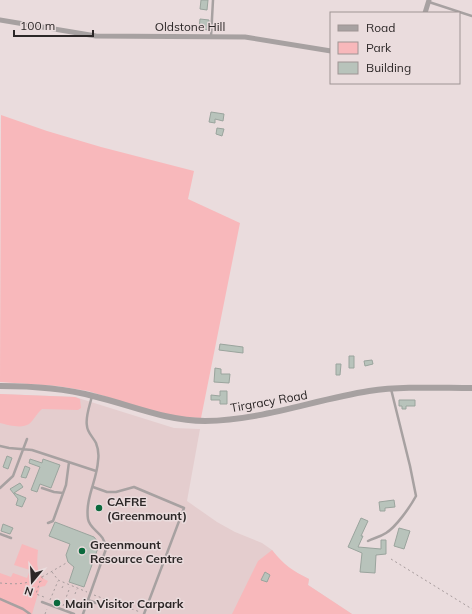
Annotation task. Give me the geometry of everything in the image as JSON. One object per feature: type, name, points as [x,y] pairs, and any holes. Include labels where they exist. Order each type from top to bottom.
[{"type":"street","points":[[424,12],[429,1]]},
{"type":"street","name":"Oldstone Hill","points":[[0,20],[96,36],[245,37],[330,51]]},
{"type":"street","name":"Tirgracy Road","points":[[0,386],[50,389],[92,395],[143,411],[175,419],[192,421],[240,419],[281,409],[391,388],[472,388]]},
{"type":"lane","points":[[211,36],[213,0]]},
{"type":"lane","points":[[429,1],[472,16]]},
{"type":"lane","points":[[368,541],[380,536],[392,528],[416,496],[391,388]]},
{"type":"lane","points":[[83,614],[106,549],[106,542],[92,527],[88,520],[88,509],[98,453],[96,443],[87,426],[92,395]]},
{"type":"lane","points":[[0,488],[14,476],[27,439]]},
{"type":"lane","points":[[0,452],[1,446],[9,448],[23,448],[96,471]]},
{"type":"lane","points":[[48,523],[53,521],[63,493],[67,481],[69,462]]},
{"type":"lane","points":[[93,487],[107,492],[116,492],[134,487],[184,508],[144,614]]},
{"type":"lane","points":[[42,488],[63,493]]},
{"type":"lane","points":[[0,534],[10,538]]},
{"type":"lane","points":[[0,599],[23,609],[30,614]]},
{"type":"lane","points":[[88,600],[96,603]]},
{"type":"lane","points":[[42,602],[74,614]]},
{"type":"path","points":[[391,559],[472,609]]},
{"type":"path","points":[[0,583],[26,583],[39,576],[42,577],[52,572],[68,562]]},
{"type":"path","points":[[52,572],[58,580],[64,584],[144,614]]},
{"type":"path","points":[[29,574],[40,581]]},
{"type":"path","points":[[42,577],[36,594],[44,597]]},
{"type":"path","points":[[45,614],[58,580]]},
{"type":"path","points":[[62,588],[64,584]]},
{"type":"path","points":[[62,610],[71,586]]},
{"type":"path","points":[[75,594],[77,589]]},
{"type":"shaded area","name":"CAFRE (Greenmount)","points":[[0,394],[75,397],[174,428],[200,429],[187,501],[217,522],[235,532],[262,543],[272,550],[281,562],[291,570],[309,579],[308,585],[352,614],[0,614]]},
{"type":"green space","points":[[1,115],[47,131],[101,147],[194,171],[188,199],[240,223],[201,418],[179,417],[156,412],[88,391],[57,386],[0,382]]},
{"type":"green space","points":[[0,394],[75,397],[80,399],[81,408],[78,410],[42,409],[29,424],[23,426],[11,426],[0,423]]},
{"type":"green space","points":[[22,544],[38,550],[37,563],[39,572],[44,579],[48,581],[45,586],[40,587],[32,614],[0,614],[0,573],[11,577],[13,573],[27,578],[30,570],[14,565]]},
{"type":"green space","points":[[272,550],[289,567],[309,579],[308,585],[352,614],[232,614],[258,561]]},
{"type":"building","points":[[201,0],[208,0],[207,10],[200,9]]},
{"type":"building","points":[[200,19],[209,20],[209,30],[199,29]]},
{"type":"building","points":[[211,112],[224,114],[223,121],[215,119],[215,123],[209,122]]},
{"type":"building","points":[[217,128],[224,129],[222,136],[216,134]]},
{"type":"building","points":[[220,344],[243,347],[243,353],[219,350]]},
{"type":"building","points":[[349,356],[354,356],[354,368],[349,368]]},
{"type":"building","points":[[372,360],[373,364],[365,366],[364,361]]},
{"type":"building","points":[[336,364],[341,364],[340,375],[336,375]]},
{"type":"building","points":[[215,368],[221,369],[221,374],[230,374],[229,383],[214,382]]},
{"type":"building","points":[[220,391],[227,391],[227,404],[220,404],[220,400],[211,400],[211,395],[220,396]]},
{"type":"building","points":[[399,400],[415,400],[415,406],[406,406],[406,409],[402,409],[402,406],[399,406]]},
{"type":"building","points":[[7,456],[12,458],[8,469],[3,467]]},
{"type":"building","points":[[30,459],[42,463],[43,459],[60,465],[51,488],[40,484],[37,492],[31,490],[40,467],[29,463]]},
{"type":"building","points":[[25,466],[30,468],[26,478],[21,477]]},
{"type":"building","points":[[20,483],[23,487],[14,493],[26,498],[22,507],[16,505],[18,499],[10,489]]},
{"type":"building","points":[[394,500],[395,507],[385,508],[385,511],[380,511],[379,502]]},
{"type":"building","points":[[361,518],[368,521],[358,547],[381,549],[381,540],[386,540],[386,554],[376,555],[375,573],[360,572],[362,553],[348,547]]},
{"type":"building","name":"Greenmount Resource Centre","points":[[55,522],[94,537],[98,542],[98,548],[84,587],[69,582],[74,567],[68,562],[66,555],[70,544],[49,536]]},
{"type":"building","points":[[3,524],[13,528],[10,534],[1,531]]},
{"type":"building","points":[[399,528],[410,531],[404,549],[394,546]]},
{"type":"building","points":[[265,572],[270,575],[267,582],[261,580]]},
{"type":"place","name":"CAFRE (Greenmount)","points":[[99,508]]},
{"type":"place","name":"Greenmount Resource Centre","points":[[82,551]]},
{"type":"place","name":"Main Visitor Carpark","points":[[57,603]]}]
